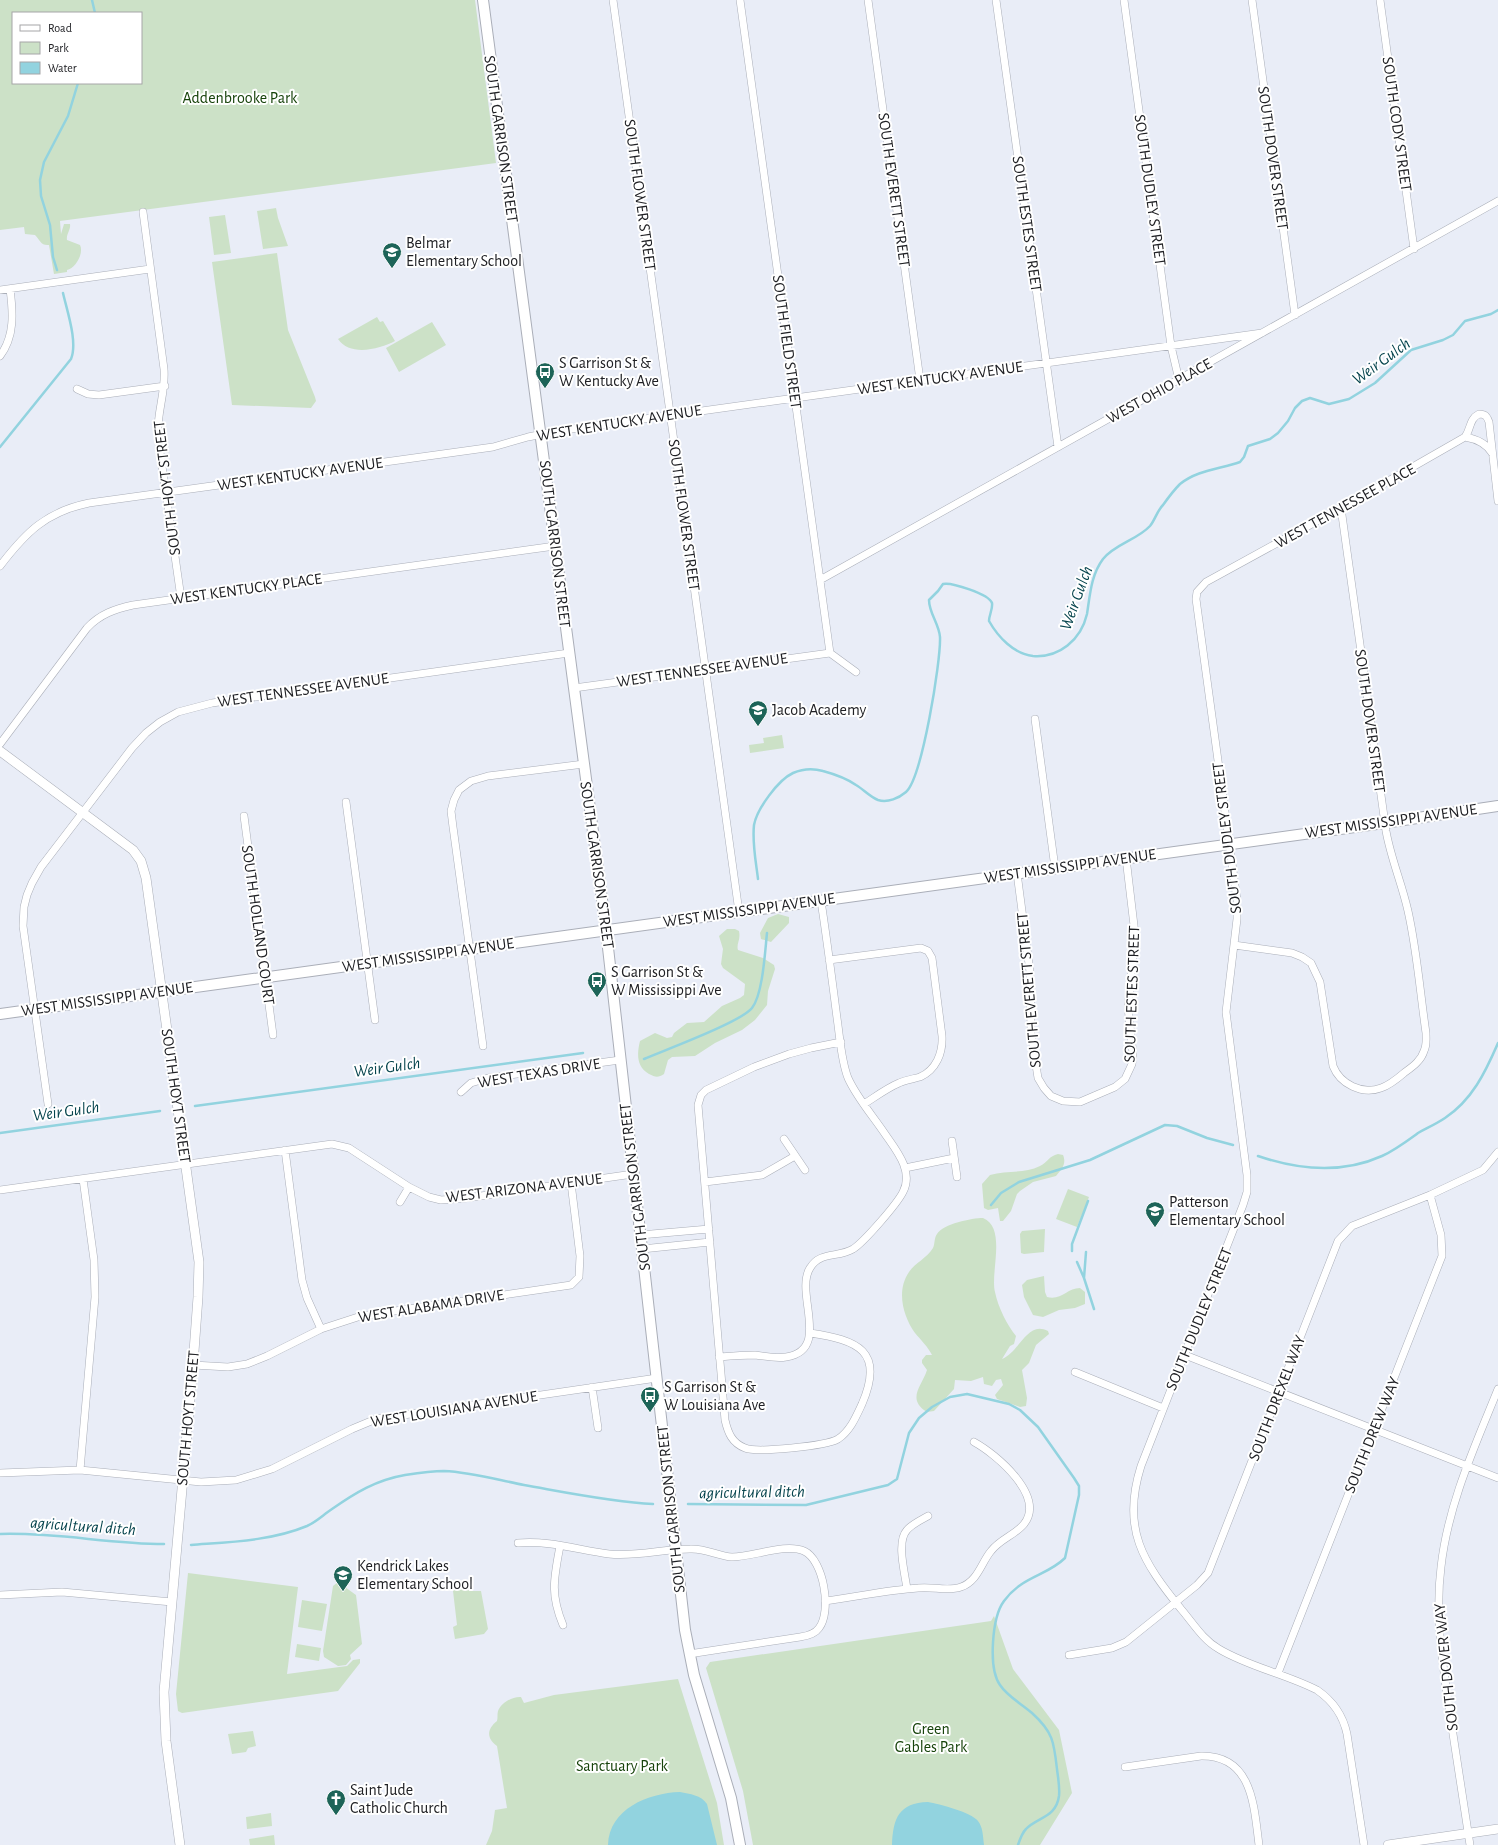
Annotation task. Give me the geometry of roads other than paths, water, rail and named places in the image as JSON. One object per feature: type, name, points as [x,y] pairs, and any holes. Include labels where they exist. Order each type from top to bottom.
[{"type":"main road","name":"SOUTH GARRISON STREET","points":[[483,0],[606,930],[689,1654],[696,1684],[731,1798],[740,1845]]},
{"type":"main road","name":"WEST MISSISSIPPI AVENUE","points":[[0,1014],[1498,806]]},
{"type":"street","name":"SOUTH FLOWER STREET","points":[[613,0],[740,912]]},
{"type":"street","name":"SOUTH FIELD STREET","points":[[740,0],[830,653]]},
{"type":"street","name":"SOUTH EVERETT STREET","points":[[868,0],[920,380]]},
{"type":"street","name":"SOUTH ESTES STREET","points":[[996,0],[1058,447]]},
{"type":"street","name":"SOUTH DUDLEY STREET","points":[[1124,0],[1171,346],[1179,380]]},
{"type":"street","name":"SOUTH DOVER STREET","points":[[1252,0],[1294,315]]},
{"type":"street","name":"SOUTH CODY STREET","points":[[1380,0],[1414,249]]},
{"type":"street","name":"WEST OHIO PLACE","points":[[820,580],[1498,201]]},
{"type":"street","name":"SOUTH HOYT STREET","points":[[143,212],[164,362],[165,386],[157,426],[181,598]]},
{"type":"street","points":[[0,290],[150,269]]},
{"type":"street","points":[[0,356],[7,344],[12,326],[10,289]]},
{"type":"street","name":"WEST KENTUCKY AVENUE","points":[[0,566],[26,534],[44,520],[62,511],[89,503],[492,447],[540,434],[670,414],[1262,333]]},
{"type":"street","points":[[77,389],[88,394],[99,395],[165,386]]},
{"type":"street","points":[[1492,454],[1484,443],[1465,437],[1475,416],[1479,414],[1484,414],[1488,418],[1489,422],[1498,501]]},
{"type":"street","name":"WEST TENNESSEE PLACE","points":[[1197,592],[1206,582],[1341,508],[1465,437]]},
{"type":"street","name":"SOUTH DOVER STREET","points":[[1234,945],[1292,953],[1309,962],[1316,970],[1320,982],[1331,1058],[1336,1073],[1346,1083],[1362,1090],[1375,1090],[1391,1083],[1420,1059],[1424,1052],[1426,1040],[1410,921],[1391,857],[1384,823],[1341,508]]},
{"type":"street","name":"WEST KENTUCKY PLACE","points":[[0,744],[95,621],[104,614],[121,608],[181,598],[555,546]]},
{"type":"street","name":"SOUTH DUDLEY STREET","points":[[1197,592],[1196,607],[1237,900],[1234,945],[1226,1012],[1245,1155],[1247,1192],[1138,1475],[1134,1497],[1134,1517],[1137,1536],[1143,1555],[1152,1571],[1200,1632],[1212,1644],[1228,1654],[1303,1684],[1325,1696],[1336,1708],[1342,1717],[1348,1741],[1364,1845]]},
{"type":"street","name":"WEST TENNESSEE AVENUE","points":[[48,1104],[24,931],[25,902],[36,876],[132,748],[146,733],[170,716],[192,707],[212,703],[569,653]]},
{"type":"street","points":[[830,653],[856,672]]},
{"type":"street","name":"WEST TENNESSEE AVENUE","points":[[574,688],[830,653]]},
{"type":"street","points":[[1035,719],[1055,868]]},
{"type":"street","name":"SOUTH HOYT STREET","points":[[0,751],[133,850],[141,861],[146,878],[199,1262],[193,1365],[164,1692],[164,1721],[180,1845]]},
{"type":"street","points":[[483,1046],[452,821],[452,807],[456,796],[464,786],[479,778],[584,764]]},
{"type":"street","points":[[346,802],[376,1020]]},
{"type":"street","name":"SOUTH HOLLAND COURT","points":[[244,816],[273,1035]]},
{"type":"street","name":"SOUTH ESTES STREET","points":[[1080,1102],[1115,1087],[1124,1078],[1132,1064],[1133,1054],[1128,1007],[1135,934],[1126,858]]},
{"type":"street","name":"SOUTH EVERETT STREET","points":[[1017,873],[1030,966],[1031,1033],[1038,1078],[1051,1096],[1063,1101],[1080,1102]]},
{"type":"street","points":[[719,1357],[754,1355],[787,1357],[802,1349],[810,1333],[806,1275],[810,1267],[820,1258],[849,1251],[861,1242],[902,1194],[906,1180],[905,1168],[897,1152],[864,1104],[848,1077],[841,1042],[821,901]]},
{"type":"street","points":[[829,960],[921,948],[928,951],[932,958],[942,1036],[942,1048],[939,1057],[935,1065],[926,1073],[898,1083],[864,1104]]},
{"type":"street","points":[[810,1333],[850,1341],[862,1351],[870,1368],[870,1385],[854,1421],[844,1433],[829,1442],[760,1450],[747,1449],[736,1443],[729,1436],[726,1426],[697,1112],[698,1102],[703,1092],[718,1083],[774,1059],[811,1048],[841,1042]]},
{"type":"street","name":"WEST TEXAS DRIVE","points":[[461,1092],[472,1084],[483,1079],[620,1060]]},
{"type":"street","points":[[784,1139],[805,1170]]},
{"type":"street","points":[[952,1141],[957,1177]]},
{"type":"street","name":"WEST ARIZONA AVENUE","points":[[0,1190],[324,1145],[344,1146],[409,1187],[434,1199],[448,1200],[633,1174]]},
{"type":"street","points":[[284,1150],[302,1280],[307,1298],[321,1329]]},
{"type":"street","name":"SOUTH DREXEL WAY","points":[[1069,1655],[1112,1648],[1126,1642],[1202,1581],[1210,1567],[1280,1392],[1338,1241],[1352,1226],[1430,1195],[1483,1170],[1498,1152]]},
{"type":"street","points":[[704,1182],[762,1175],[795,1156]]},
{"type":"street","points":[[905,1168],[954,1158]]},
{"type":"street","points":[[80,1470],[95,1281],[93,1251],[83,1179]]},
{"type":"street","name":"WEST ALABAMA DRIVE","points":[[193,1365],[228,1367],[247,1364],[267,1356],[321,1329],[348,1319],[378,1313],[571,1285],[579,1277],[581,1260],[571,1183]]},
{"type":"street","points":[[400,1202],[409,1187]]},
{"type":"street","name":"SOUTH DREW WAY","points":[[1278,1673],[1442,1256],[1441,1235],[1430,1195]]},
{"type":"street","points":[[640,1235],[709,1229]]},
{"type":"street","points":[[642,1249],[710,1242]]},
{"type":"street","points":[[1185,1355],[1498,1478]]},
{"type":"street","points":[[1075,1372],[1163,1408]]},
{"type":"street","name":"WEST LOUISIANA AVENUE","points":[[0,1474],[80,1470],[183,1480],[222,1482],[252,1477],[272,1469],[352,1429],[376,1419],[657,1378]]},
{"type":"street","points":[[592,1387],[598,1428]]},
{"type":"street","name":"SOUTH DOVER WAY","points":[[1470,1845],[1442,1656],[1438,1604],[1441,1565],[1448,1528],[1467,1466],[1498,1389]]},
{"type":"street","points":[[825,1601],[925,1587],[948,1590],[967,1584],[978,1573],[995,1545],[1021,1527],[1027,1519],[1029,1504],[1022,1487],[997,1458],[974,1442]]},
{"type":"street","points":[[907,1589],[902,1539],[906,1531],[911,1526],[928,1516]]},
{"type":"street","points":[[518,1543],[532,1542],[624,1555],[700,1549],[732,1557],[786,1549],[803,1551],[811,1556],[818,1564],[825,1601],[824,1620],[820,1628],[811,1634],[800,1637],[689,1654]]},
{"type":"street","points":[[560,1546],[554,1578],[554,1594],[556,1607],[563,1625]]},
{"type":"street","points":[[0,1595],[62,1592],[172,1602]]},
{"type":"street","points":[[1125,1767],[1202,1756],[1214,1757],[1227,1762],[1240,1772],[1249,1786],[1259,1845]]},
{"type":"street","points":[[1388,1845],[1498,1829]]},
{"type":"water","points":[[680,1792],[691,1794],[705,1801],[717,1845],[608,1845],[610,1832],[615,1822],[632,1805],[655,1796]]},
{"type":"water","points":[[928,1802],[954,1809],[969,1815],[978,1821],[981,1826],[984,1845],[892,1845],[896,1820],[904,1809],[910,1805]]},
{"type":"waterway","name":"agricultural ditch","points":[[92,0],[95,12]]},
{"type":"waterway","name":"agricultural ditch","points":[[57,270],[53,257],[50,225],[41,196],[40,180],[44,162],[68,116],[78,84]]},
{"type":"waterway","name":"agricultural ditch","points":[[0,447],[71,359],[73,352],[73,335],[63,293]]},
{"type":"waterway","name":"Weir Gulch","points":[[758,879],[754,846],[754,825],[756,818],[764,803],[775,788],[793,773],[815,769],[836,775],[848,780],[872,797],[882,801],[893,799],[906,792],[912,782],[924,743],[937,669],[940,637],[929,605],[929,600],[943,584],[969,589],[989,600],[992,603],[989,621],[1002,639],[1019,652],[1033,656],[1052,654],[1068,646],[1080,632],[1087,614],[1093,578],[1103,559],[1114,549],[1145,531],[1150,526],[1161,507],[1180,484],[1201,473],[1240,462],[1244,457],[1248,446],[1270,439],[1278,433],[1288,421],[1295,408],[1302,401],[1310,398],[1329,404],[1349,399],[1375,383],[1411,350],[1443,340],[1453,335],[1465,321],[1491,314],[1498,310]]},
{"type":"waterway","name":"Weir Gulch","points":[[644,1059],[719,1028],[745,1014],[752,1008],[759,993],[767,933]]},
{"type":"waterway","points":[[1258,1156],[1273,1161],[1305,1167],[1320,1168],[1352,1166],[1382,1156],[1445,1118],[1463,1103],[1483,1075],[1498,1043]]},
{"type":"waterway","name":"Weir Gulch","points":[[195,1106],[583,1053]]},
{"type":"waterway","name":"Weir Gulch","points":[[0,1133],[160,1111]]},
{"type":"waterway","points":[[991,1205],[1001,1193],[1019,1182],[1090,1160],[1165,1125],[1177,1126],[1207,1138],[1233,1145]]},
{"type":"waterway","points":[[1072,1251],[1072,1244],[1088,1201]]},
{"type":"waterway","points":[[1084,1278],[1086,1252]]},
{"type":"waterway","points":[[1077,1262],[1094,1309]]},
{"type":"waterway","name":"agricultural ditch","points":[[688,1504],[806,1505],[888,1485],[897,1479],[909,1433],[919,1418],[932,1407],[950,1397],[967,1394],[1009,1404],[1020,1410],[1038,1427],[1079,1486],[1079,1495],[1065,1558],[1050,1569],[1026,1581],[1011,1593],[1004,1601],[1000,1609],[994,1630],[993,1655],[996,1677],[1003,1689],[1032,1713],[1048,1732],[1055,1752],[1059,1782],[1059,1796],[1054,1809],[1046,1816],[1030,1825],[1022,1834],[1018,1845]]},
{"type":"waterway","name":"agricultural ditch","points":[[191,1545],[250,1540],[293,1531],[307,1526],[349,1498],[375,1484],[394,1477],[429,1472],[444,1471],[464,1473],[588,1496],[653,1504]]},
{"type":"waterway","name":"agricultural ditch","points":[[0,1534],[41,1535],[164,1544]]},
{"type":"place","name":"Belmar Elementary School","points":[[392,269]]},
{"type":"place","name":"S Garrison St & W Kentucky Ave","points":[[545,389]]},
{"type":"place","name":"Jacob Academy","points":[[758,727]]},
{"type":"place","name":"S Garrison St & W Mississippi Ave","points":[[597,998]]},
{"type":"place","name":"Patterson Elementary School","points":[[1155,1228]]},
{"type":"place","name":"S Garrison St & W Louisiana Ave","points":[[650,1413]]},
{"type":"place","name":"Kendrick Lakes Elementary School","points":[[343,1592]]},
{"type":"place","name":"Saint Jude Catholic Church","points":[[336,1816]]},
{"type":"park label","name":"Addenbrooke Park","points":[[240,98]]},
{"type":"park label","name":"Green Gables Park","points":[[931,1738]]},
{"type":"park label","name":"Sanctuary Park","points":[[622,1766]]}]
